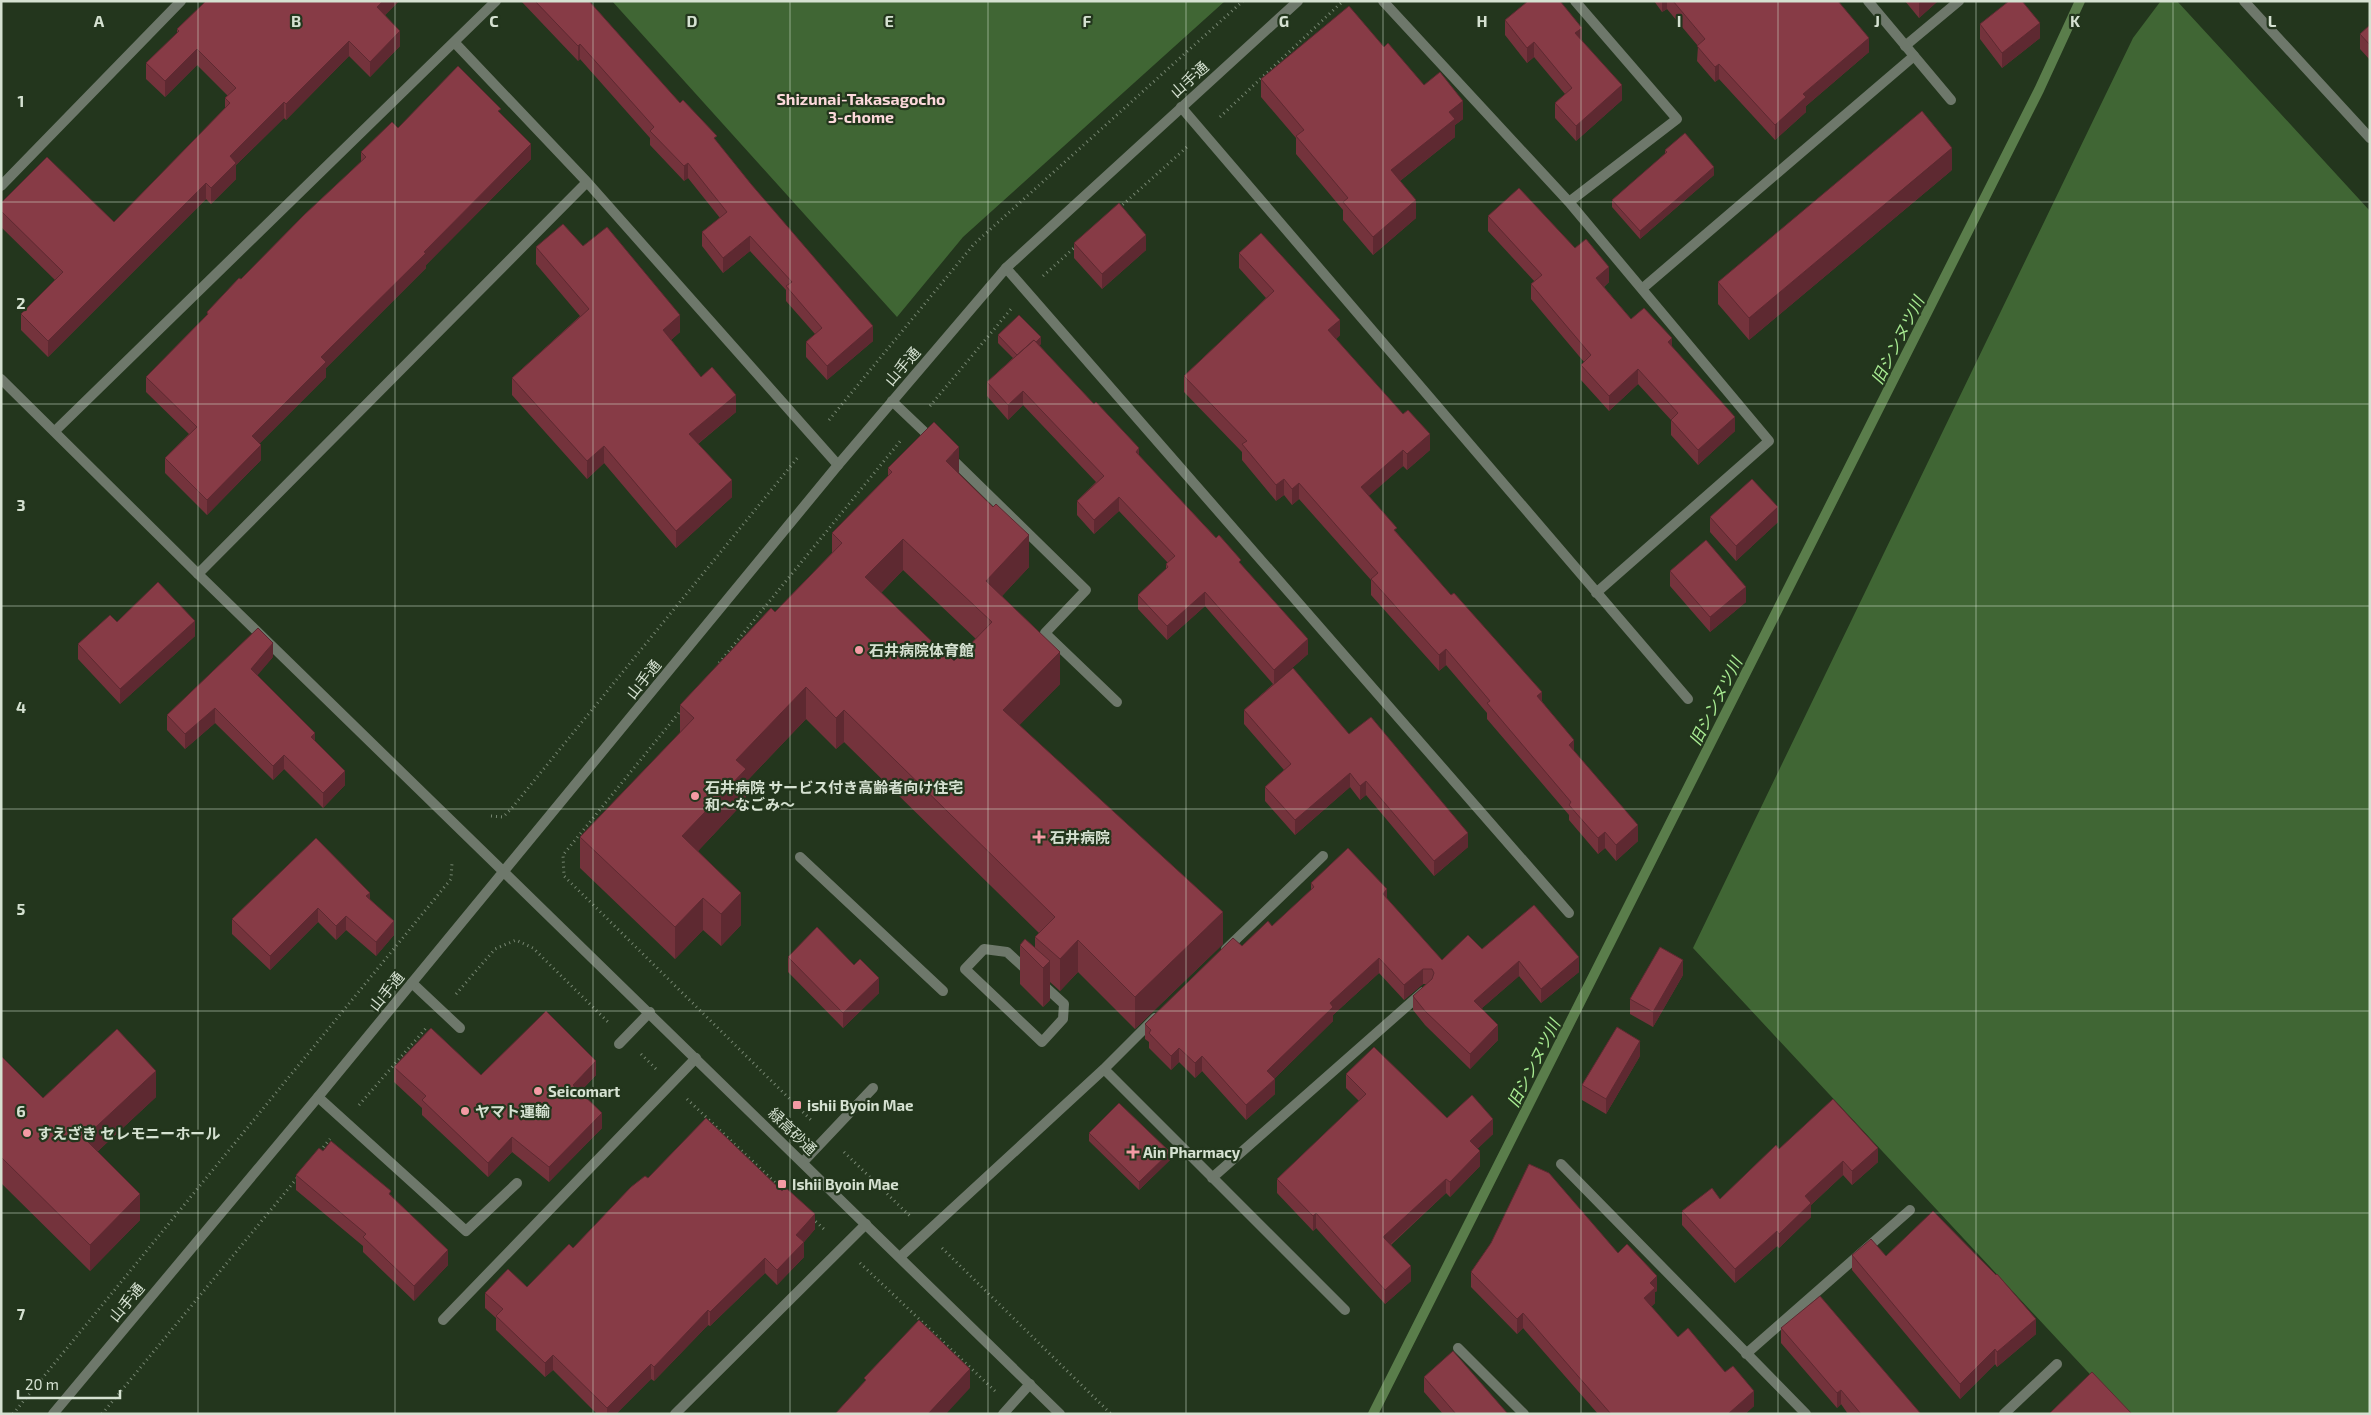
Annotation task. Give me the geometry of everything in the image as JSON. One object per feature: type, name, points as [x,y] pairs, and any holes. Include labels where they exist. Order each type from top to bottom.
[{"type":"street","points":[[1,186],[181,1]]},
{"type":"street","points":[[55,431],[496,1]]},
{"type":"street","name":"山手通","points":[[53,1414],[412,984],[892,401],[1006,268],[1298,1]]},
{"type":"street","points":[[1384,1],[1569,202],[1769,440],[1596,593]]},
{"type":"street","points":[[1569,202],[1677,119],[1575,1]]},
{"type":"street","points":[[1868,1],[1951,100]]},
{"type":"street","points":[[1905,46],[1959,1]]},
{"type":"street","points":[[2244,1],[2370,138]]},
{"type":"street","points":[[455,43],[587,182],[838,466]]},
{"type":"street","points":[[1643,288],[1914,56]]},
{"type":"street","points":[[1181,107],[1688,699]]},
{"type":"street","points":[[198,574],[587,182]]},
{"type":"street","points":[[1006,268],[1570,913]]},
{"type":"street","name":"緑高砂通","points":[[1,379],[198,574],[650,1012],[1060,1414]]},
{"type":"street","points":[[892,401],[1086,590],[1045,633],[1117,702]]},
{"type":"street","points":[[800,856],[944,991]]},
{"type":"street","points":[[1221,953],[1323,856]]},
{"type":"street","points":[[984,950],[1006,952],[1064,1004],[1063,1019],[1042,1042],[965,969],[984,950]]},
{"type":"street","points":[[412,984],[460,1028]]},
{"type":"street","points":[[1212,1178],[1427,989]]},
{"type":"street","points":[[900,1257],[1166,1008]]},
{"type":"street","points":[[622,1041],[650,1012]]},
{"type":"street","points":[[443,1320],[696,1058]]},
{"type":"street","points":[[1104,1068],[1345,1310]]},
{"type":"street","points":[[803,1162],[873,1088]]},
{"type":"street","points":[[318,1097],[466,1231],[517,1183]]},
{"type":"street","points":[[1561,1164],[1806,1414]]},
{"type":"street","points":[[1746,1354],[1910,1210]]},
{"type":"street","points":[[675,1414],[866,1224]]},
{"type":"street","points":[[1458,1348],[1524,1414]]},
{"type":"street","points":[[2004,1414],[2057,1364]]},
{"type":"street","points":[[1007,1410],[1030,1384]]},
{"type":"path","points":[[491,816],[503,818],[511,809],[974,244],[1243,1]]},
{"type":"path","points":[[1114,212],[1202,133],[1343,1]]},
{"type":"path","points":[[716,667],[1026,290],[1078,245]]},
{"type":"path","points":[[685,705],[568,849],[564,855],[564,876],[1111,1414]]},
{"type":"path","points":[[14,1414],[451,879],[452,863]]},
{"type":"path","points":[[314,1159],[494,949],[516,940],[533,948],[622,1041],[671,1084],[786,1193]]},
{"type":"path","points":[[102,1414],[301,1174]]},
{"type":"path","points":[[807,1213],[1007,1410]]},
{"type":"green space","points":[[612,1],[1225,1],[963,237],[897,317]]},
{"type":"green space","points":[[2177,1],[2370,211],[2370,1414],[2127,1414],[1693,948],[2133,38],[2160,2]]},
{"type":"building","points":[[206,1],[383,1],[377,7],[400,31],[370,62],[349,41],[286,104],[284,102],[230,156],[236,163],[211,188],[206,183],[48,341],[21,314],[63,272],[1,211],[1,203],[47,157],[114,222],[230,103],[225,98],[236,88],[197,49],[165,81],[146,63]]},
{"type":"building","points":[[535,1],[589,1],[680,103],[683,100],[717,136],[714,138],[751,184],[873,326],[827,366],[806,342],[822,328],[786,286],[792,282],[750,236],[723,258],[702,232],[727,212],[688,163],[684,166],[650,131],[654,127],[580,44],[578,46]]},
{"type":"building","points":[[1528,1],[1560,1],[1582,28],[1575,33],[1622,85],[1576,126],[1555,103],[1572,88],[1534,42],[1527,48],[1505,20]]},
{"type":"building","points":[[1673,1],[1838,1],[1869,38],[1803,94],[1806,97],[1775,125],[1719,64],[1715,67],[1697,46],[1705,39]]},
{"type":"building","points":[[2009,1],[2022,1],[2040,23],[2002,53],[1980,24]]},
{"type":"building","points":[[1349,6],[1384,47],[1388,43],[1424,85],[1440,72],[1463,101],[1449,112],[1455,119],[1391,170],[1416,200],[1373,237],[1343,202],[1348,198],[1296,136],[1304,130],[1261,79]]},
{"type":"building","points":[[2370,25],[2370,45],[2360,34]]},
{"type":"building","points":[[458,66],[501,109],[498,111],[531,144],[424,252],[426,253],[321,357],[326,362],[252,436],[261,445],[207,500],[165,458],[197,427],[146,377],[208,314],[207,312],[239,278],[241,279],[304,215],[366,157],[361,152],[392,122],[398,128]]},
{"type":"building","points":[[1922,111],[1952,148],[1749,318],[1718,282]]},
{"type":"building","points":[[1685,133],[1714,167],[1640,231],[1612,200],[1667,152],[1665,150]]},
{"type":"building","points":[[1519,188],[1575,248],[1586,239],[1609,267],[1596,278],[1631,319],[1644,308],[1672,338],[1668,342],[1735,417],[1698,450],[1671,420],[1678,413],[1638,369],[1609,396],[1581,365],[1591,355],[1531,284],[1542,275],[1488,216]]},
{"type":"building","points":[[1119,203],[1146,235],[1102,274],[1074,243]]},
{"type":"building","points":[[563,224],[583,246],[607,227],[680,315],[663,330],[701,377],[712,367],[736,395],[689,434],[732,480],[676,531],[604,446],[587,461],[512,378],[589,309],[536,247]]},
{"type":"building","points":[[1261,233],[1340,320],[1328,330],[1403,414],[1408,410],[1430,434],[1407,454],[1403,450],[1361,487],[1397,528],[1394,530],[1451,595],[1454,593],[1542,692],[1537,696],[1574,740],[1569,745],[1638,825],[1616,845],[1605,832],[1598,838],[1569,805],[1571,802],[1487,703],[1490,701],[1446,649],[1439,655],[1371,579],[1378,573],[1299,483],[1292,489],[1284,479],[1276,485],[1242,444],[1247,441],[1184,376],[1274,291],[1239,253]]},
{"type":"building","points":[[1019,315],[1041,337],[1036,342],[1034,340],[1017,355],[998,335]]},
{"type":"building","points":[[1034,340],[1094,404],[1096,402],[1139,448],[1136,452],[1216,538],[1219,535],[1241,560],[1239,562],[1308,639],[1274,670],[1205,592],[1167,626],[1138,595],[1168,567],[1166,564],[1175,556],[1119,497],[1094,520],[1077,501],[1104,476],[1023,391],[1008,405],[987,382]]},
{"type":"building","points":[[934,422],[959,447],[946,461],[993,507],[996,504],[1029,535],[986,581],[1060,652],[1003,710],[1223,912],[1135,997],[1078,940],[1060,959],[1035,937],[1055,917],[844,710],[836,718],[806,687],[736,760],[746,769],[682,836],[741,893],[721,914],[703,898],[675,927],[580,837],[694,718],[680,705],[771,608],[775,612],[842,543],[832,533],[892,472],[888,468]],"holes":[[[903,539],[992,622],[954,661],[865,577]]]},
{"type":"building","points":[[1752,479],[1778,507],[1736,546],[1710,517]]},
{"type":"building","points":[[1706,540],[1746,587],[1710,617],[1670,571]]},
{"type":"building","points":[[158,582],[195,621],[120,689],[78,644],[110,615],[117,622]]},
{"type":"building","points":[[258,628],[273,643],[251,669],[315,733],[311,737],[345,771],[323,793],[284,755],[273,766],[215,708],[185,734],[167,715]]},
{"type":"building","points":[[1293,668],[1349,734],[1371,717],[1468,833],[1434,861],[1366,781],[1360,786],[1350,773],[1295,820],[1265,787],[1291,764],[1244,710]]},
{"type":"building","points":[[316,838],[370,893],[366,896],[394,921],[376,942],[346,916],[336,926],[318,908],[270,956],[232,919]]},
{"type":"building","points":[[1348,848],[1387,889],[1383,894],[1442,960],[1468,935],[1482,949],[1534,905],[1579,957],[1541,989],[1519,961],[1474,1001],[1498,1025],[1470,1054],[1425,1011],[1413,996],[1432,979],[1434,973],[1432,969],[1423,969],[1404,985],[1379,958],[1330,1003],[1333,1007],[1267,1071],[1275,1079],[1246,1105],[1202,1056],[1195,1063],[1179,1048],[1171,1056],[1149,1033],[1151,1030],[1145,1024],[1233,938],[1242,946],[1268,921],[1272,926],[1314,887],[1311,883]]},
{"type":"building","points":[[817,927],[854,965],[860,959],[879,978],[843,1013],[788,957]]},
{"type":"building","points":[[1025,939],[1050,961],[1043,968],[1020,945]]},
{"type":"building","points":[[1660,947],[1683,960],[1653,1012],[1630,999]]},
{"type":"building","points":[[546,1011],[596,1061],[573,1085],[602,1113],[549,1167],[512,1137],[488,1163],[422,1100],[426,1096],[394,1067],[431,1028],[481,1075]]},
{"type":"building","points":[[1617,1027],[1640,1041],[1606,1099],[1582,1085]]},
{"type":"building","points":[[117,1029],[156,1071],[84,1138],[140,1194],[90,1245],[1,1157],[1,1056],[43,1098]]},
{"type":"building","points":[[1374,1047],[1447,1118],[1472,1095],[1493,1119],[1470,1141],[1480,1151],[1450,1182],[1446,1179],[1383,1237],[1411,1266],[1385,1290],[1316,1213],[1313,1216],[1277,1179],[1366,1094],[1346,1074]]},
{"type":"building","points":[[1833,1099],[1878,1148],[1852,1171],[1843,1161],[1805,1196],[1811,1203],[1779,1234],[1777,1231],[1735,1269],[1682,1211],[1712,1188],[1720,1199],[1776,1145],[1779,1149]]},
{"type":"building","points":[[1119,1103],[1170,1152],[1139,1182],[1089,1133]]},
{"type":"building","points":[[706,1118],[782,1191],[785,1187],[815,1214],[796,1235],[804,1242],[777,1270],[765,1258],[710,1312],[708,1310],[654,1367],[651,1364],[607,1408],[553,1355],[545,1363],[496,1316],[503,1309],[485,1293],[508,1269],[527,1287],[569,1244],[573,1248],[631,1187],[645,1176],[648,1178]]},
{"type":"building","points":[[331,1141],[391,1191],[389,1194],[448,1250],[414,1286],[363,1237],[366,1234],[296,1175],[319,1148],[323,1151]]},
{"type":"building","points":[[1529,1164],[1549,1173],[1618,1253],[1627,1244],[1657,1276],[1650,1283],[1655,1288],[1644,1298],[1678,1337],[1688,1328],[1725,1372],[1733,1366],[1754,1391],[1728,1414],[1611,1414],[1523,1313],[1517,1319],[1471,1272],[1491,1243]]},
{"type":"building","points":[[1933,1211],[1997,1274],[2036,1319],[1997,1352],[1995,1349],[1960,1384],[1852,1255],[1871,1239],[1886,1256]]},
{"type":"building","points":[[1820,1296],[1921,1414],[1861,1414],[1841,1390],[1837,1393],[1781,1328]]},
{"type":"building","points":[[919,1320],[970,1369],[928,1414],[835,1414],[866,1380],[864,1378]]},
{"type":"building","points":[[1453,1351],[1508,1414],[1456,1414],[1424,1377]]},
{"type":"building","points":[[2092,1372],[2132,1414],[2050,1414],[2050,1413]]},
{"type":"waterway","name":"旧シンヌツ川","points":[[1373,1414],[2039,90],[2080,1]]},
{"type":"place","name":"石井病院体育館","points":[[859,650]]},
{"type":"place","name":"石井病院 サービス付き高齢者向け住宅 和～なごみ～","points":[[695,796]]},
{"type":"place","name":"石井病院","points":[[1039,837]]},
{"type":"place","name":"Seicomart","points":[[538,1091]]},
{"type":"place","name":"ishii Byoin Mae","points":[[797,1105]]},
{"type":"place","name":"ヤマト運輸","points":[[465,1111]]},
{"type":"place","name":"すえざき セレモニーホール","points":[[27,1133]]},
{"type":"place","name":"Ain Pharmacy","points":[[1133,1152]]},
{"type":"place","name":"Ishii Byoin Mae","points":[[782,1184]]},
{"type":"district","name":"Shizunai-Takasagocho 3-chome","points":[[861,107]]}]
